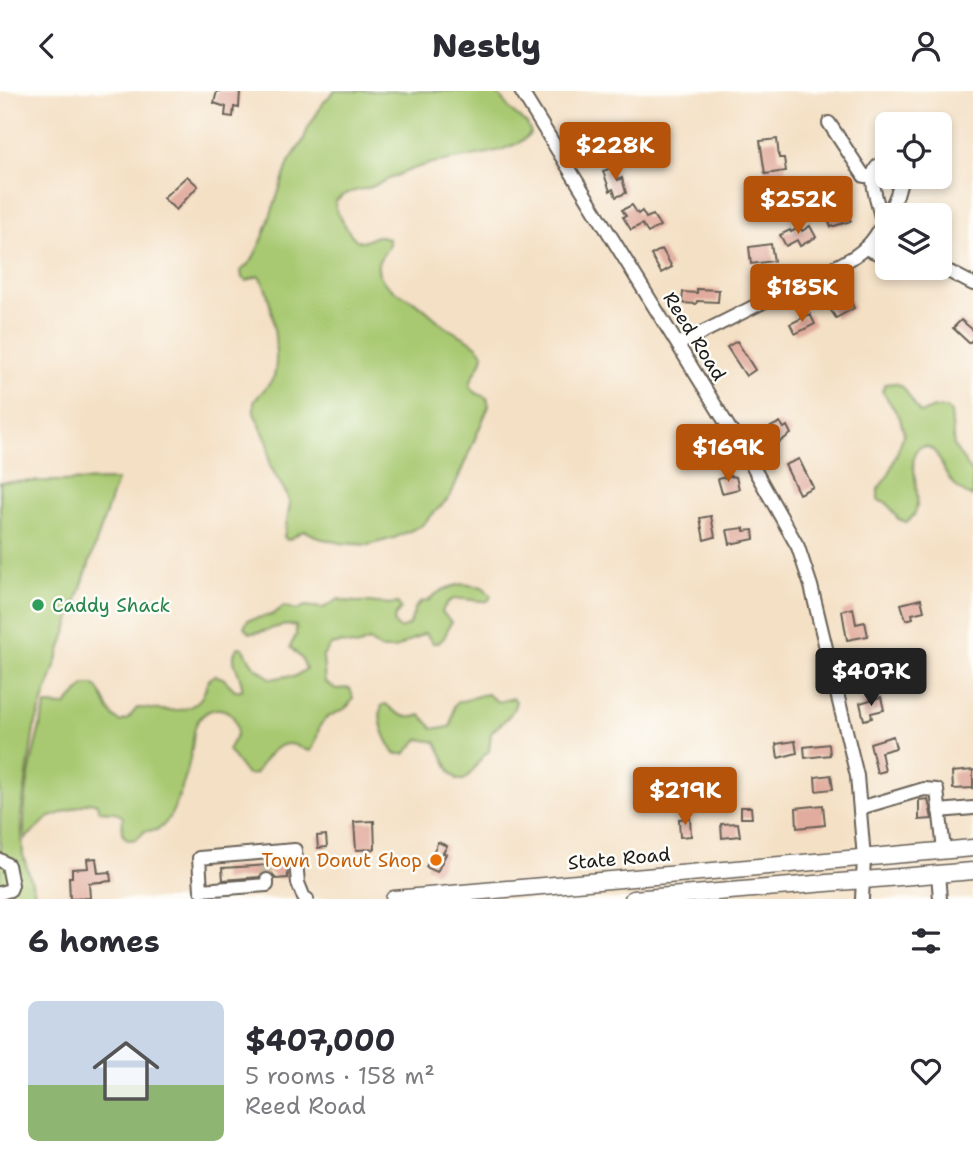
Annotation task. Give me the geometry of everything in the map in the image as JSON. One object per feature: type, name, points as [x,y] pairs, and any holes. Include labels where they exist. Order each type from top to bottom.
[{"type":"main road","name":"State Road","points":[[394,899],[973,848]]},
{"type":"main road","points":[[633,899],[778,893],[861,879],[973,871]]},
{"type":"street","name":"Reed Road","points":[[521,91],[749,460],[798,547],[811,586],[857,776],[864,858],[862,899]]},
{"type":"street","points":[[829,123],[864,176],[872,176]]},
{"type":"street","points":[[875,168],[872,176],[878,203]]},
{"type":"street","points":[[678,344],[832,267],[865,248],[875,236]]},
{"type":"street","points":[[865,248],[875,252]]},
{"type":"street","points":[[952,273],[973,284]]},
{"type":"street","points":[[860,809],[924,789],[937,790],[944,851]]},
{"type":"street","points":[[939,811],[973,808]]},
{"type":"street","points":[[267,880],[267,885],[230,893],[201,890],[199,858],[295,850],[298,883],[304,898],[307,899]]},
{"type":"street","points":[[265,852],[267,866]]},
{"type":"street","points":[[0,860],[8,865],[12,885],[8,891],[0,893]]},
{"type":"street","points":[[938,873],[940,899]]},
{"type":"green space","points":[[334,91],[496,91],[512,112],[527,124],[531,133],[509,147],[415,168],[371,187],[348,193],[336,201],[337,212],[356,240],[366,241],[376,236],[389,239],[378,263],[379,273],[385,283],[421,306],[443,325],[469,340],[483,353],[470,386],[476,393],[487,398],[489,406],[450,497],[421,526],[394,538],[368,545],[340,543],[319,538],[306,531],[287,540],[284,537],[290,504],[270,466],[268,443],[254,413],[254,402],[270,383],[276,367],[271,308],[258,276],[246,281],[242,278],[241,271],[252,260],[262,240],[289,162],[324,102]]},
{"type":"green space","points":[[896,383],[904,388],[919,412],[946,408],[951,413],[954,446],[973,474],[973,497],[950,480],[931,448],[921,447],[915,452],[913,460],[917,505],[914,515],[906,522],[898,519],[888,504],[878,500],[878,489],[889,474],[904,434],[900,418],[882,391],[885,384]]},
{"type":"green space","name":"Caddy Shack","points":[[117,480],[34,729],[21,815],[23,855],[37,899],[0,899],[0,482]]},
{"type":"green space","points":[[463,584],[483,587],[491,596],[488,601],[455,599],[445,605],[442,612],[451,622],[444,638],[438,643],[433,643],[425,633],[394,649],[381,649],[369,641],[357,646],[341,643],[331,645],[323,656],[325,682],[336,689],[350,688],[353,698],[346,708],[321,724],[310,751],[292,744],[283,745],[269,755],[255,774],[247,775],[228,750],[237,734],[234,718],[224,710],[210,711],[196,724],[181,791],[171,814],[160,828],[145,831],[137,839],[128,840],[122,834],[123,817],[115,812],[99,811],[97,804],[90,802],[48,818],[25,839],[27,790],[46,705],[65,706],[85,685],[94,685],[102,694],[111,714],[120,722],[128,719],[137,708],[187,708],[201,698],[209,680],[215,675],[223,678],[235,690],[242,690],[234,658],[238,647],[243,648],[253,665],[271,679],[294,677],[306,669],[302,659],[290,647],[296,635],[296,626],[249,633],[244,627],[248,620],[272,615],[284,606],[297,610],[305,606],[323,608],[339,599],[350,602],[398,603],[401,609],[395,616],[394,623],[398,628],[403,628],[410,624],[415,608],[421,602],[428,601],[444,589]]},
{"type":"green space","points":[[487,694],[498,702],[513,698],[516,701],[509,715],[491,733],[489,751],[464,780],[458,780],[451,773],[436,742],[419,739],[405,754],[395,754],[388,743],[380,717],[382,705],[386,704],[406,717],[421,715],[433,728],[445,728],[451,726],[454,706],[458,701]]},
{"type":"building","points":[[217,91],[240,91],[239,108],[234,107],[233,117],[225,116],[226,107],[214,103]]},
{"type":"building","points":[[605,130],[609,142],[593,148],[590,136]]},
{"type":"building","points":[[777,139],[779,158],[784,158],[786,171],[765,174],[760,141]]},
{"type":"building","points":[[614,167],[618,180],[622,178],[626,193],[616,197],[613,189],[610,191],[603,171]]},
{"type":"building","points":[[187,176],[198,186],[176,210],[163,198]]},
{"type":"building","points":[[843,204],[851,221],[831,227],[826,216],[830,215],[828,211]]},
{"type":"building","points":[[632,205],[638,214],[642,211],[646,218],[653,215],[660,226],[648,233],[642,224],[631,230],[622,210]]},
{"type":"building","points":[[810,226],[816,237],[800,246],[797,240],[786,246],[780,235],[800,227],[802,231]]},
{"type":"building","points":[[771,244],[774,261],[751,264],[749,247]]},
{"type":"building","points":[[662,249],[672,267],[661,273],[651,255]]},
{"type":"building","points":[[697,289],[719,290],[718,302],[682,303],[683,292],[697,293]]},
{"type":"building","points":[[849,298],[854,308],[836,318],[830,309]]},
{"type":"building","points":[[810,314],[815,324],[795,334],[790,324]]},
{"type":"building","points":[[961,320],[973,330],[973,339],[969,343],[953,328]]},
{"type":"building","points":[[737,341],[755,370],[746,376],[727,347]]},
{"type":"building","points":[[780,422],[784,428],[787,426],[791,434],[775,445],[769,428]]},
{"type":"building","points":[[799,459],[813,487],[799,494],[785,465]]},
{"type":"building","points":[[736,477],[739,489],[722,493],[718,479]]},
{"type":"building","points":[[711,516],[715,537],[704,540],[700,518]]},
{"type":"building","points":[[744,528],[744,531],[753,530],[754,539],[730,544],[727,530]]},
{"type":"building","points":[[921,599],[924,611],[912,614],[913,618],[906,620],[901,604]]},
{"type":"building","points":[[853,608],[856,624],[865,622],[868,636],[847,640],[842,611]]},
{"type":"building","points":[[871,660],[875,673],[854,677],[854,664]]},
{"type":"building","points":[[881,697],[884,710],[871,713],[872,718],[864,720],[860,703]]},
{"type":"building","points":[[893,736],[896,748],[881,752],[885,771],[877,773],[870,743]]},
{"type":"building","points":[[795,741],[797,753],[778,758],[776,744]]},
{"type":"building","points":[[829,744],[830,755],[805,758],[804,747]]},
{"type":"building","points":[[973,770],[973,788],[953,789],[952,772]]},
{"type":"building","points":[[831,775],[833,789],[816,791],[815,777]]},
{"type":"building","points":[[928,799],[932,819],[919,820],[919,800]]},
{"type":"building","points":[[823,805],[825,825],[797,828],[796,808]]},
{"type":"building","points":[[741,807],[751,807],[752,818],[741,818]]},
{"type":"building","points":[[690,818],[691,836],[680,837],[679,819]]},
{"type":"building","points":[[374,821],[375,849],[356,850],[354,822]]},
{"type":"building","points":[[738,823],[740,836],[722,838],[721,824]]},
{"type":"building","points":[[326,835],[327,847],[318,848],[317,836]]},
{"type":"building","name":"Town Donut Shop","points":[[438,842],[447,846],[437,872],[426,867]]},
{"type":"building","points":[[96,858],[98,873],[110,872],[111,881],[89,883],[90,898],[70,899],[69,877],[72,877],[72,869],[88,868],[87,859]]},
{"type":"building","points":[[287,864],[288,878],[276,879],[272,873],[266,871],[259,877],[223,880],[222,868]]},
{"type":"tunnel","points":[[266,866],[267,880]]},
{"type":"place","name":"Caddy Shack","points":[[38,605]]},
{"type":"place","name":"Town Donut Shop","points":[[436,860]]}]
